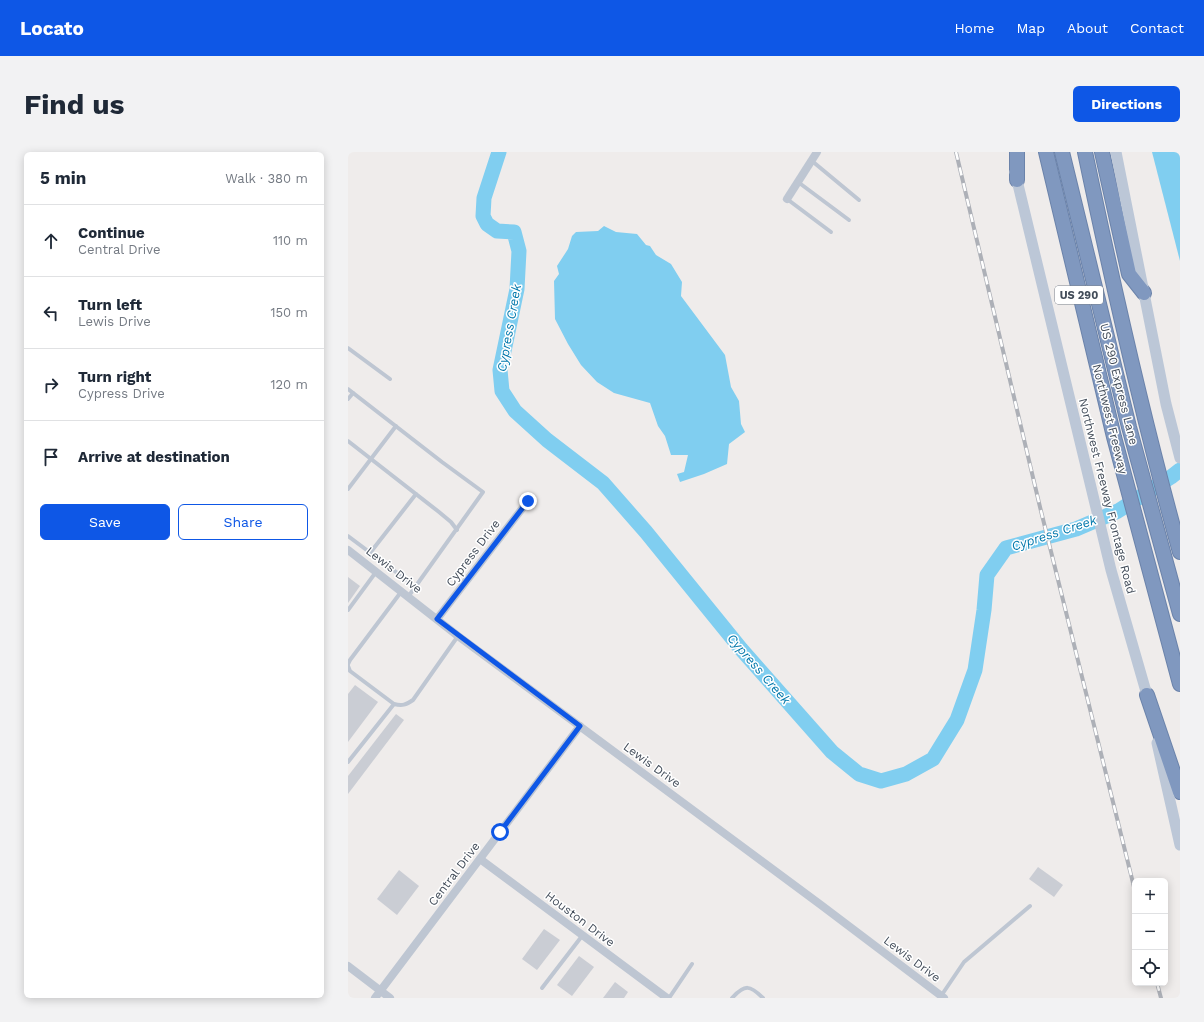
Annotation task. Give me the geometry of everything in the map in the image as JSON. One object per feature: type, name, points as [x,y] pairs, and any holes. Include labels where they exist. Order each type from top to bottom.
[{"type":"highway","points":[[1017,152],[1017,180]]},
{"type":"highway","name":"Northwest Freeway","points":[[1046,152],[1114,437],[1180,684]]},
{"type":"highway","name":"US 290 Express Lane","points":[[1062,152],[1129,427],[1180,614]]},
{"type":"highway","name":"US 290","points":[[1085,152],[1110,272],[1145,419],[1180,552]]},
{"type":"highway","points":[[1102,152],[1129,274],[1144,292]]},
{"type":"highway","points":[[1147,695],[1180,792]]},
{"type":"main road","name":"Northwest Freeway Frontage Road","points":[[1011,152],[1111,570],[1147,695],[1180,845]]},
{"type":"main road","points":[[1116,152],[1166,404],[1180,458]]},
{"type":"street","points":[[787,199],[817,152]]},
{"type":"street","name":"Cypress Drive","points":[[437,619],[528,501]]},
{"type":"street","name":"Lewis Drive","points":[[348,550],[458,636],[942,997]]},
{"type":"street","name":"Central Drive","points":[[375,998],[580,726]]},
{"type":"street","name":"Houston Drive","points":[[480,859],[668,998]]},
{"type":"street","points":[[348,966],[390,998]]},
{"type":"lane","points":[[811,160],[859,200]]},
{"type":"lane","points":[[798,182],[849,220]]},
{"type":"lane","points":[[787,199],[832,232]]},
{"type":"lane","points":[[348,348],[390,379]]},
{"type":"lane","points":[[348,389],[483,492],[416,587],[405,594],[350,660],[348,665],[349,673],[394,704],[402,706],[408,704],[413,700],[458,636]]},
{"type":"lane","points":[[348,399],[353,393]]},
{"type":"lane","points":[[348,488],[396,426]]},
{"type":"lane","points":[[348,441],[451,522],[457,530]]},
{"type":"lane","points":[[370,553],[416,494]]},
{"type":"lane","points":[[348,536],[416,587]]},
{"type":"lane","points":[[348,610],[377,572]]},
{"type":"lane","points":[[348,762],[394,704]]},
{"type":"lane","points":[[942,997],[964,962],[1030,906]]},
{"type":"lane","points":[[542,988],[583,935]]},
{"type":"lane","points":[[668,998],[692,964]]},
{"type":"lane","points":[[732,998],[744,987],[758,992],[763,998]]},
{"type":"water","points":[[1152,152],[1180,152],[1180,261]]},
{"type":"water","points":[[604,226],[616,232],[637,234],[646,245],[650,246],[656,255],[671,264],[682,282],[681,296],[725,355],[731,387],[739,401],[741,424],[745,432],[729,444],[727,464],[680,482],[677,474],[684,472],[688,455],[671,455],[665,436],[658,426],[650,403],[614,393],[597,382],[581,365],[555,319],[554,281],[559,274],[557,266],[568,249],[572,236],[576,232],[598,231]]},
{"type":"building","points":[[348,577],[360,586],[348,603]]},
{"type":"building","points":[[355,685],[378,702],[348,742],[348,694]]},
{"type":"building","points":[[396,714],[404,720],[348,794],[348,776]]},
{"type":"building","points":[[1038,867],[1063,885],[1054,897],[1029,879]]},
{"type":"building","points":[[399,870],[419,886],[397,915],[377,899]]},
{"type":"building","points":[[544,929],[560,940],[537,970],[522,959]]},
{"type":"building","points":[[579,956],[594,967],[572,996],[557,985]]},
{"type":"building","points":[[615,982],[628,992],[624,998],[603,998]]},
{"type":"waterway","name":"Cypress Creek","points":[[499,152],[484,198],[483,216],[487,224],[497,231],[514,232],[519,251],[517,289],[500,370],[502,391],[515,411],[547,440],[603,483],[646,532],[741,649],[832,752],[859,774],[881,781],[906,774],[933,759],[957,720],[975,670],[984,610],[987,575],[1006,548],[1076,529],[1118,511],[1180,470]]},
{"type":"railway","points":[[956,152],[1040,507],[1132,879]]},
{"type":"railway","points":[[1158,986],[1161,998]]},
{"type":"route","points":[[500,832],[580,726],[437,619],[528,501]]}]
